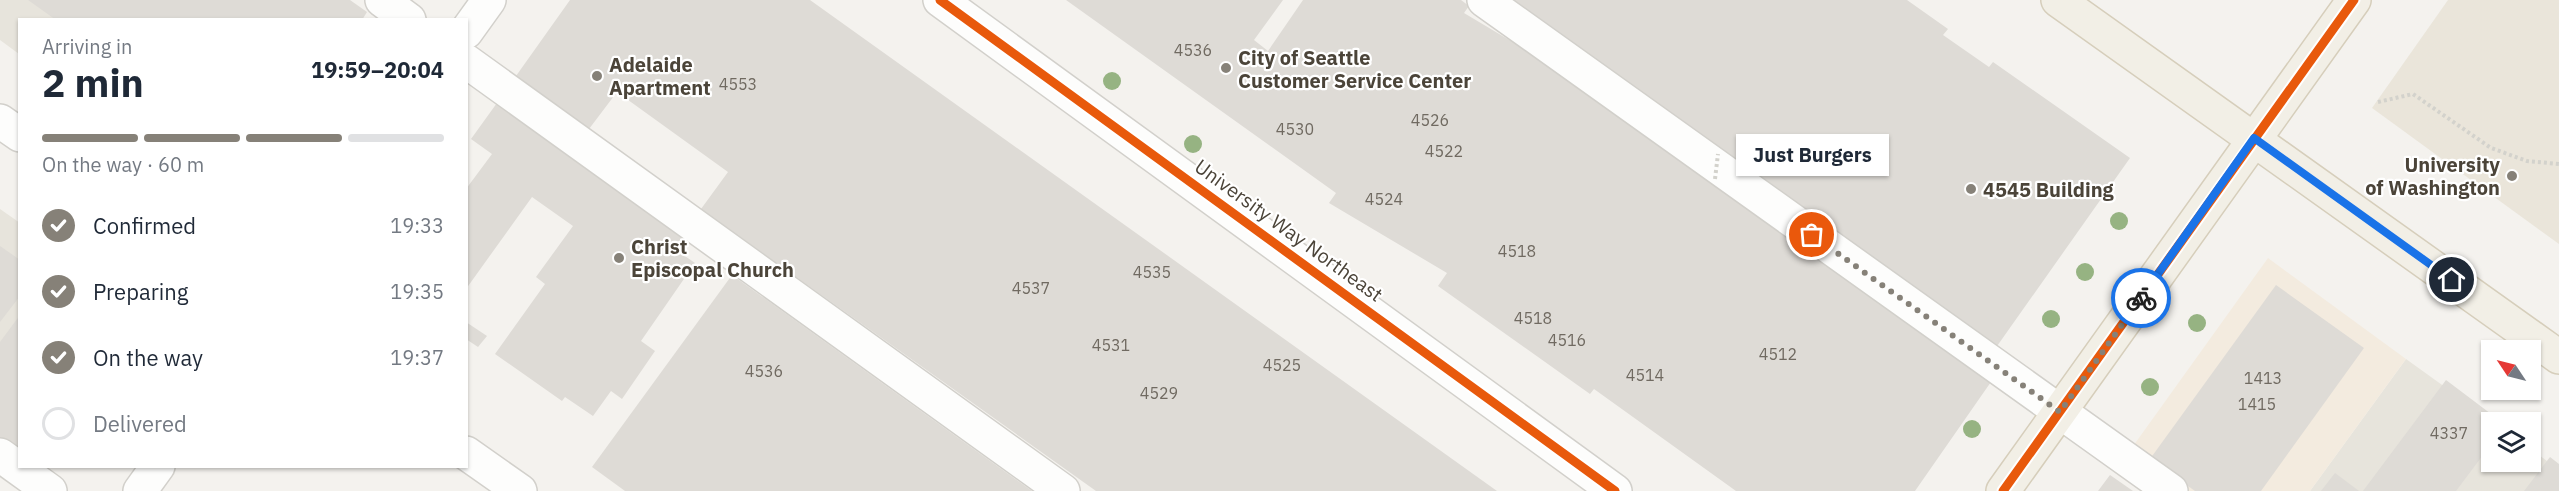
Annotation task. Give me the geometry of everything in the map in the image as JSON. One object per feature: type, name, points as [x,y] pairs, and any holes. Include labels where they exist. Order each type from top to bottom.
[{"type":"main road","points":[[2058,0],[2559,357]]},
{"type":"main road","points":[[2003,491],[2354,0]]},
{"type":"street","points":[[382,0],[406,18]]},
{"type":"street","points":[[468,29],[489,0]]},
{"type":"street","name":"University Way Northeast","points":[[940,0],[1615,491]]},
{"type":"street","points":[[1484,0],[2170,491]]},
{"type":"street","points":[[468,62],[1064,491]]},
{"type":"street","points":[[0,121],[18,134]]},
{"type":"street","points":[[468,454],[520,491]]},
{"type":"street","points":[[0,455],[18,468]]},
{"type":"street","points":[[18,468],[50,491]]},
{"type":"street","points":[[140,491],[157,468]]},
{"type":"path","points":[[2378,102],[2413,94],[2492,148],[2527,161],[2559,164]]},
{"type":"path","points":[[1715,179],[1718,154]]},
{"type":"shaded area","points":[[0,0],[337,0],[363,18],[18,18],[18,53],[0,40]]},
{"type":"shaded area","name":"University of Washington","points":[[2448,0],[2559,0],[2559,244],[2372,108]]},
{"type":"shaded area","points":[[0,209],[18,222],[18,318],[0,344]]},
{"type":"shaded area","points":[[2268,258],[2406,359],[2310,491],[2188,491],[2131,449]]},
{"type":"shaded area","points":[[2406,359],[2481,413],[2481,472],[2541,472],[2541,456],[2559,470],[2559,491],[2310,491]]},
{"type":"building","points":[[28,0],[350,0],[367,12],[363,18],[53,18]]},
{"type":"building","points":[[570,0],[810,0],[1497,491],[1096,491],[701,209],[728,172],[617,92],[589,129],[516,76]]},
{"type":"building","points":[[1066,0],[1283,0],[1254,40],[1268,51],[1303,0],[1461,0],[1469,6],[1464,13],[1581,83],[1993,379],[1915,491],[1736,491],[1594,389],[1590,394],[1438,286],[1447,273],[1329,203],[1336,193]]},
{"type":"building","points":[[1502,0],[1907,0],[1948,29],[1943,35],[1989,67],[1993,62],[2130,158],[1995,349]]},
{"type":"building","name":"Christ Episcopal Church","points":[[502,96],[694,237],[682,254],[695,263],[641,341],[655,351],[622,399],[611,391],[593,416],[565,397],[562,401],[495,354],[545,284],[536,277],[573,226],[532,197],[468,286],[468,186],[492,154],[471,139]]},
{"type":"building","points":[[0,246],[18,259],[18,299],[0,322]]},
{"type":"building","points":[[732,275],[1032,491],[625,491],[592,467]]},
{"type":"building","points":[[2276,285],[2364,348],[2261,491],[2195,491],[2150,459]]},
{"type":"building","points":[[18,318],[18,455],[0,443],[0,342]]},
{"type":"building","points":[[468,323],[487,336],[478,347],[468,340]]},
{"type":"building","points":[[2446,380],[2488,412],[2481,412],[2481,458],[2456,491],[2363,491]]},
{"type":"building","points":[[2550,457],[2559,464],[2559,491],[2524,491],[2539,472],[2541,472]]},
{"type":"building","points":[[2335,473],[2359,491],[2321,491]]},
{"type":"building","points":[[2110,475],[2133,491],[2098,491]]},
{"type":"cycle path","points":[[940,0],[1615,491]]},
{"type":"cycle path","points":[[2003,491],[2354,0]]},
{"type":"way so far","points":[[1812,235],[2060,412],[2141,298]]},
{"type":"place","name":"City of Seattle Customer Service Center","points":[[1226,68]]},
{"type":"place","name":"Adelaide Apartment","points":[[597,76]]},
{"type":"place","name":"University of Washington","points":[[2512,176]]},
{"type":"place","name":"4545 Building","points":[[1971,189]]},
{"type":"place","name":"Just Burgers","points":[[1812,235]]},
{"type":"place","name":"Christ Episcopal Church","points":[[619,258]]},
{"type":"route","points":[[2141,298],[2254,138],[2452,280]]}]
